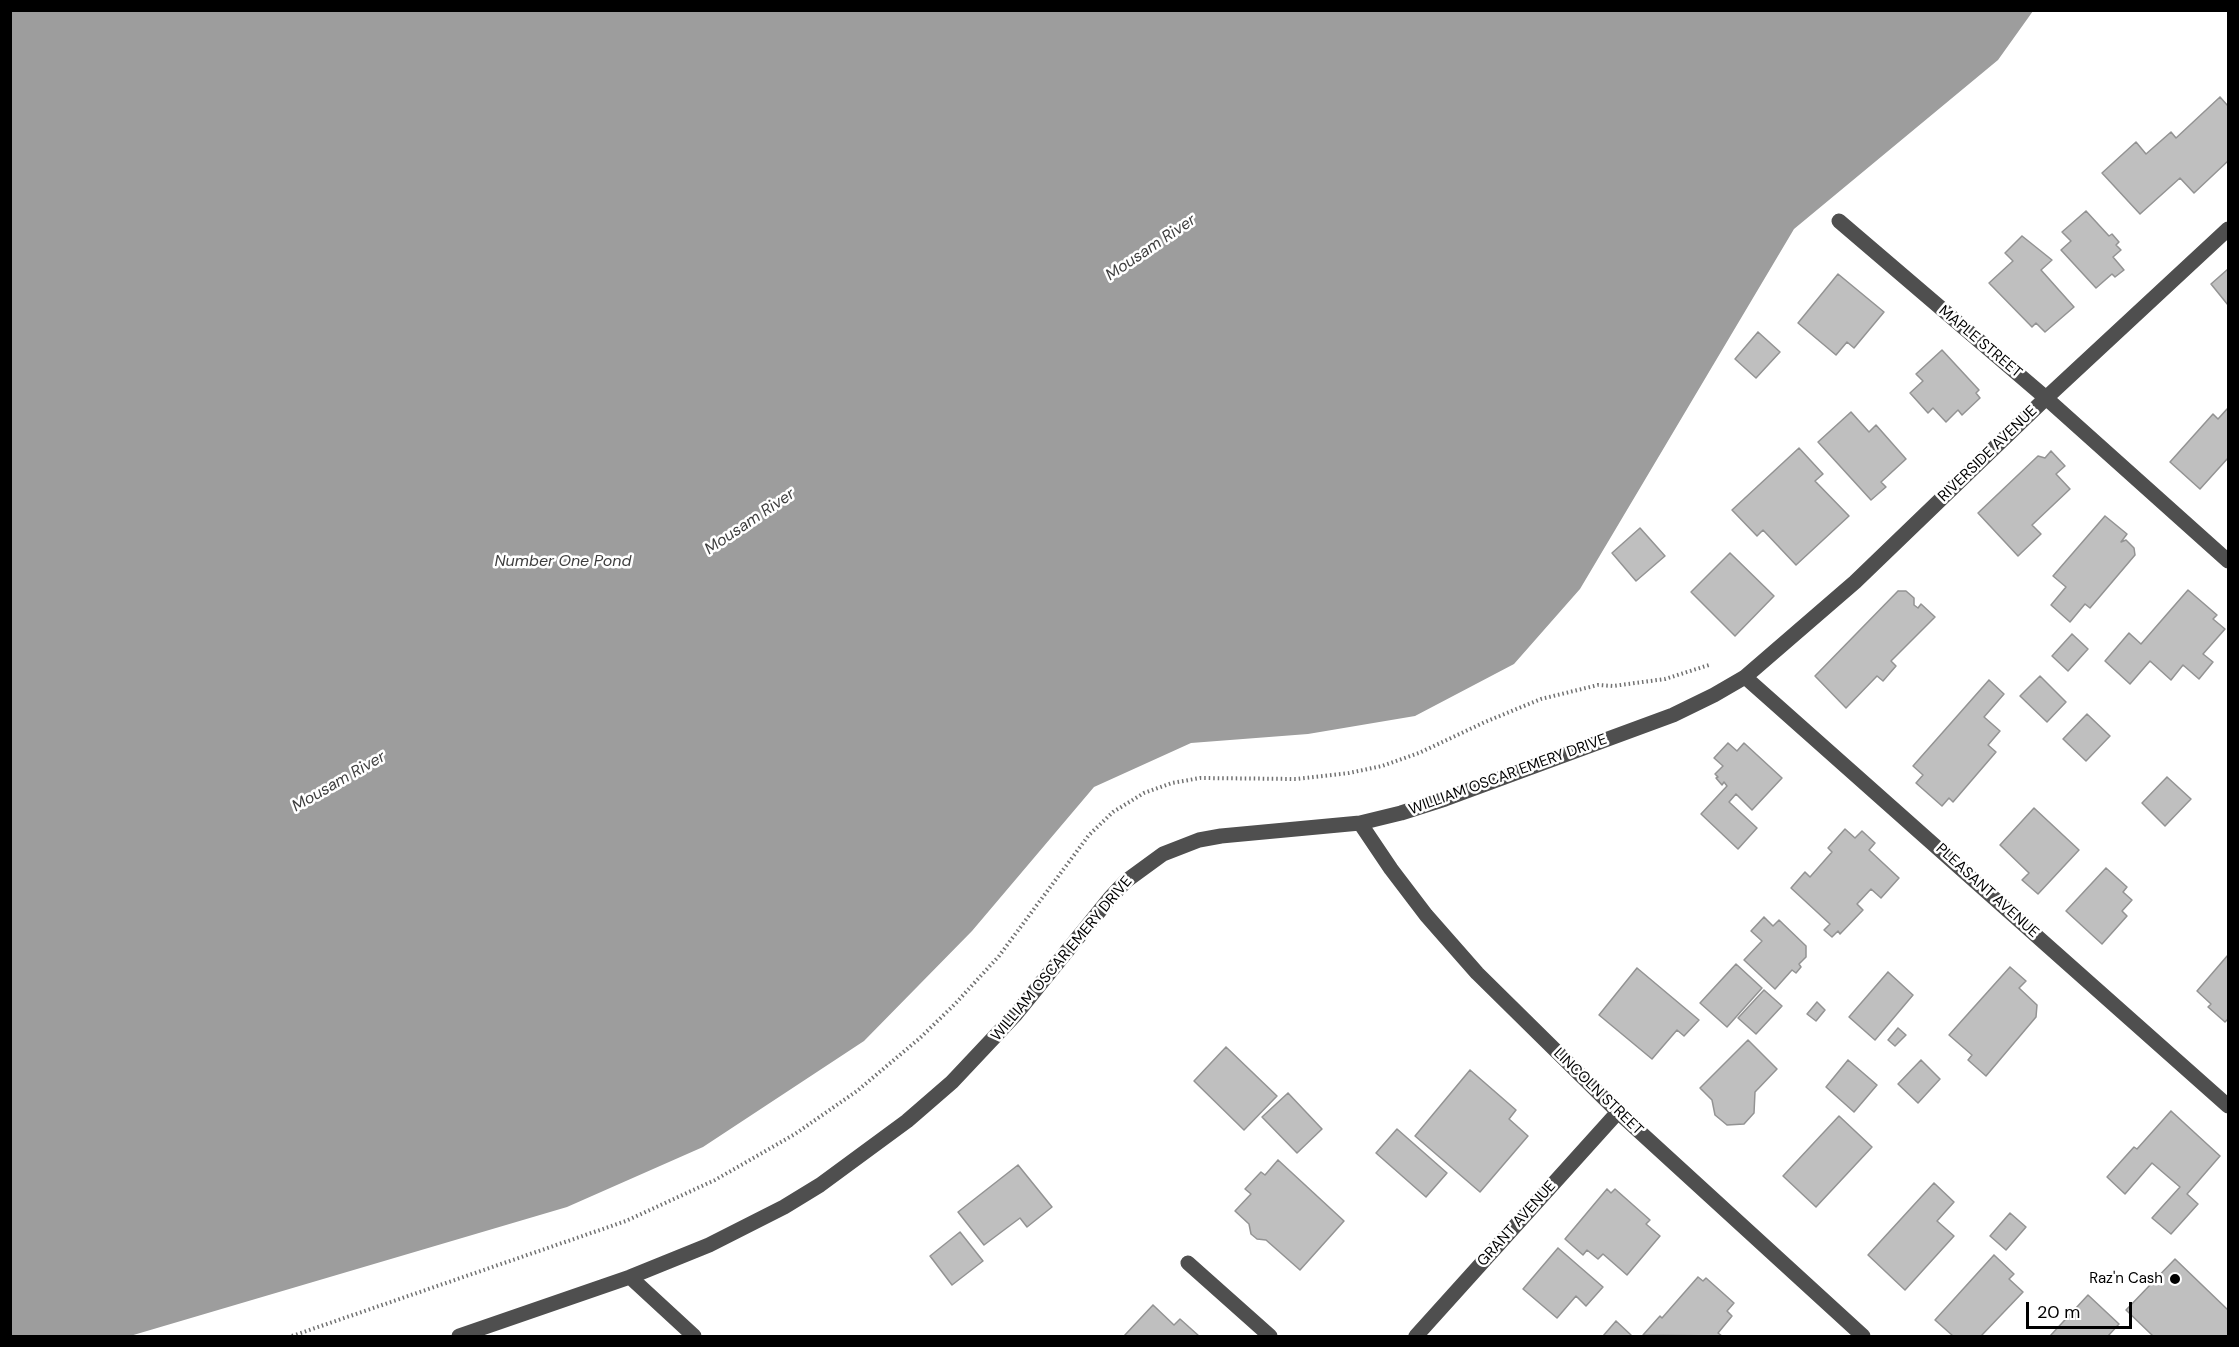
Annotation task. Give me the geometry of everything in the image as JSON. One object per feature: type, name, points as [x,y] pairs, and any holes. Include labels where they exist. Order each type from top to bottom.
[{"type":"street","name":"MAPLE STREET","points":[[1839,221],[2046,398],[2229,561]]},
{"type":"street","name":"RIVERSIDE AVENUE","points":[[1745,677],[1855,582],[2046,398],[2229,229]]},
{"type":"street","name":"WILLIAM OSCAR EMERY DRIVE","points":[[459,1336],[630,1277],[709,1245],[784,1207],[820,1185],[907,1121],[952,1082],[993,1041],[1110,898],[1135,873],[1163,854],[1199,840],[1221,836],[1360,823],[1445,799],[1631,731],[1704,700],[1745,677]]},
{"type":"street","name":"PLEASANT AVENUE","points":[[1745,677],[2229,1106]]},
{"type":"street","name":"LINCOLN STREET","points":[[1360,823],[1391,869],[1458,951],[1618,1112],[1863,1336]]},
{"type":"street","name":"GRANT AVENUE","points":[[1416,1336],[1618,1112]]},
{"type":"street","points":[[1188,1263],[1270,1336]]},
{"type":"street","points":[[630,1277],[694,1336]]},
{"type":"path","points":[[292,1336],[626,1221],[716,1180],[795,1134],[857,1091],[920,1038],[955,1004],[999,956],[1089,836],[1113,812],[1144,794],[1172,783],[1200,778],[1296,779],[1366,770],[1419,753],[1541,699],[1598,685],[1613,686],[1665,678],[1708,665]]},
{"type":"water","name":"Number One Pond","points":[[10,11],[2033,11],[1998,60],[1794,229],[1580,589],[1514,664],[1415,716],[1308,734],[1191,743],[1094,787],[972,931],[864,1041],[703,1147],[567,1207],[130,1336],[11,1336]]},
{"type":"building","points":[[2220,97],[2228,106],[2228,161],[2194,193],[2180,178],[2140,214],[2102,173],[2136,142],[2146,154],[2171,132],[2176,138]]},
{"type":"building","points":[[2086,211],[2109,236],[2112,234],[2119,242],[2116,245],[2121,250],[2113,257],[2124,270],[2115,277],[2112,274],[2096,288],[2061,250],[2071,241],[2062,232]]},
{"type":"building","points":[[2022,236],[2052,260],[2041,270],[2074,307],[2045,332],[2036,323],[2032,327],[1989,283],[2013,261],[2005,253]]},
{"type":"building","points":[[2228,269],[2228,305],[2211,284]]},
{"type":"building","points":[[1838,274],[1884,312],[1854,348],[1847,342],[1836,355],[1798,323]]},
{"type":"building","points":[[1758,332],[1780,352],[1756,378],[1735,359]]},
{"type":"building","points":[[1942,350],[1979,390],[1976,393],[1980,398],[1962,415],[1958,410],[1946,422],[1933,408],[1928,413],[1910,393],[1923,381],[1916,374]]},
{"type":"building","points":[[2227,409],[2228,458],[2200,489],[2170,462],[2213,414],[2218,419]]},
{"type":"building","points":[[1851,412],[1869,432],[1876,425],[1906,459],[1881,482],[1886,487],[1871,500],[1818,442]]},
{"type":"building","points":[[1799,448],[1823,474],[1815,481],[1849,516],[1796,565],[1763,530],[1757,536],[1732,510]]},
{"type":"building","points":[[2051,451],[2065,466],[2056,474],[2070,489],[2032,525],[2041,534],[2018,556],[1978,513],[2038,456],[2045,458]]},
{"type":"building","points":[[2105,516],[2127,534],[2121,542],[2126,540],[2134,548],[2135,555],[2090,608],[2085,604],[2070,622],[2051,605],[2066,587],[2053,576]]},
{"type":"building","points":[[1640,528],[1665,556],[1636,581],[1612,553]]},
{"type":"building","points":[[1730,553],[1774,596],[1735,636],[1691,592]]},
{"type":"building","points":[[2188,590],[2217,615],[2213,619],[2225,629],[2203,654],[2213,662],[2199,679],[2183,665],[2171,680],[2150,661],[2130,684],[2105,661],[2129,633],[2141,644]]},
{"type":"building","points":[[1898,591],[1906,591],[1914,598],[1914,605],[1918,608],[1921,604],[1935,617],[1891,661],[1896,666],[1883,681],[1877,676],[1846,708],[1815,676]]},
{"type":"building","points":[[2072,634],[2088,649],[2068,671],[2052,656]]},
{"type":"building","points":[[2040,676],[2066,702],[2047,722],[2020,696]]},
{"type":"building","points":[[1989,680],[2004,694],[1984,717],[2000,731],[1988,745],[1996,752],[1953,802],[1949,798],[1942,806],[1916,783],[1923,775],[1913,766]]},
{"type":"building","points":[[2087,714],[2110,736],[2086,761],[2063,739]]},
{"type":"building","points":[[1728,743],[1737,751],[1744,743],[1782,778],[1752,810],[1736,794],[1729,802],[1757,828],[1738,849],[1701,814],[1727,786],[1724,782],[1722,785],[1716,778],[1718,777],[1715,774],[1723,766],[1714,758]]},
{"type":"building","points":[[2167,777],[2191,799],[2165,826],[2142,803]]},
{"type":"building","points":[[2034,808],[2079,850],[2038,894],[2022,880],[2029,873],[2000,845]]},
{"type":"building","points":[[1845,829],[1855,838],[1862,831],[1875,843],[1869,850],[1899,878],[1881,898],[1871,889],[1857,904],[1863,910],[1840,934],[1838,931],[1832,937],[1824,930],[1830,924],[1791,888],[1805,872],[1810,877],[1832,852],[1828,848]]},
{"type":"building","points":[[2106,868],[2127,887],[2123,892],[2132,900],[2122,911],[2127,916],[2102,944],[2066,911]]},
{"type":"building","points":[[1764,917],[1773,926],[1779,920],[1806,946],[1806,957],[1799,964],[1801,967],[1796,973],[1792,970],[1775,989],[1744,960],[1762,941],[1751,931]]},
{"type":"building","points":[[2228,955],[2228,1019],[2225,1022],[2208,1007],[2211,1004],[2197,991]]},
{"type":"building","points":[[1736,964],[1762,988],[1727,1027],[1700,1003]]},
{"type":"building","points":[[2010,967],[2026,981],[2019,988],[2037,1005],[2036,1017],[1986,1076],[1968,1060],[1972,1055],[1949,1035]]},
{"type":"building","points":[[1637,968],[1699,1020],[1684,1036],[1677,1030],[1652,1059],[1599,1015]]},
{"type":"building","points":[[1888,972],[1913,995],[1875,1040],[1849,1017]]},
{"type":"building","points":[[1764,990],[1782,1006],[1756,1034],[1738,1018]]},
{"type":"building","points":[[1817,1002],[1825,1010],[1816,1021],[1807,1014]]},
{"type":"building","points":[[1898,1028],[1906,1035],[1895,1046],[1888,1040]]},
{"type":"building","points":[[1748,1040],[1777,1069],[1755,1092],[1754,1113],[1744,1124],[1727,1125],[1715,1115],[1712,1100],[1700,1088]]},
{"type":"building","points":[[1226,1047],[1277,1096],[1244,1130],[1194,1081]]},
{"type":"building","points":[[1848,1060],[1877,1085],[1854,1112],[1826,1087]]},
{"type":"building","points":[[1921,1060],[1940,1079],[1918,1103],[1898,1084]]},
{"type":"building","points":[[1470,1070],[1516,1110],[1509,1119],[1528,1136],[1480,1192],[1415,1136]]},
{"type":"building","points":[[1288,1093],[1322,1129],[1297,1153],[1262,1117]]},
{"type":"building","points":[[2171,1111],[2220,1156],[2187,1194],[2198,1204],[2171,1234],[2152,1218],[2180,1187],[2152,1163],[2125,1194],[2107,1177],[2134,1147],[2137,1149]]},
{"type":"building","points":[[1839,1116],[1872,1147],[1816,1207],[1783,1176]]},
{"type":"building","points":[[1397,1129],[1447,1173],[1426,1197],[1376,1153]]},
{"type":"building","points":[[1278,1160],[1344,1221],[1300,1270],[1266,1240],[1257,1239],[1251,1234],[1249,1224],[1235,1211],[1251,1194],[1245,1189],[1261,1172],[1265,1175]]},
{"type":"building","points":[[1018,1165],[1052,1207],[1027,1227],[1020,1218],[984,1245],[958,1212]]},
{"type":"building","points":[[1934,1183],[1954,1202],[1937,1221],[1954,1236],[1905,1290],[1868,1255]]},
{"type":"building","points":[[1607,1189],[1611,1193],[1615,1189],[1650,1220],[1646,1224],[1660,1236],[1627,1275],[1603,1254],[1598,1259],[1587,1250],[1583,1255],[1565,1239]]},
{"type":"building","points":[[2010,1213],[2026,1227],[2006,1250],[1990,1236]]},
{"type":"building","points":[[960,1232],[983,1261],[952,1285],[930,1256]]},
{"type":"building","points":[[1558,1248],[1603,1287],[1586,1306],[1576,1296],[1557,1318],[1523,1289]]},
{"type":"building","points":[[1994,1255],[2014,1274],[2009,1279],[2023,1292],[1981,1336],[1953,1336],[1935,1320]]},
{"type":"building","name":"Raz'n Cash","points":[[2175,1259],[2228,1310],[2228,1336],[2153,1336],[2126,1310]]},
{"type":"building","points":[[1698,1277],[1703,1281],[1706,1278],[1734,1303],[1727,1311],[1732,1316],[1718,1333],[1722,1336],[1643,1335],[1660,1316],[1662,1318]]},
{"type":"building","points":[[2088,1295],[2119,1324],[2108,1336],[2050,1336]]},
{"type":"building","points":[[1153,1305],[1174,1325],[1180,1319],[1199,1336],[1124,1336]]},
{"type":"building","points":[[1616,1321],[1631,1335],[1630,1336],[1603,1336]]},
{"type":"place","name":"Raz'n Cash","points":[[2175,1279]]},
{"type":"water label","name":"Mousam River","points":[[1151,248]]},
{"type":"water label","name":"Mousam River","points":[[750,522]]},
{"type":"water label","name":"Mousam River","points":[[339,782]]}]
